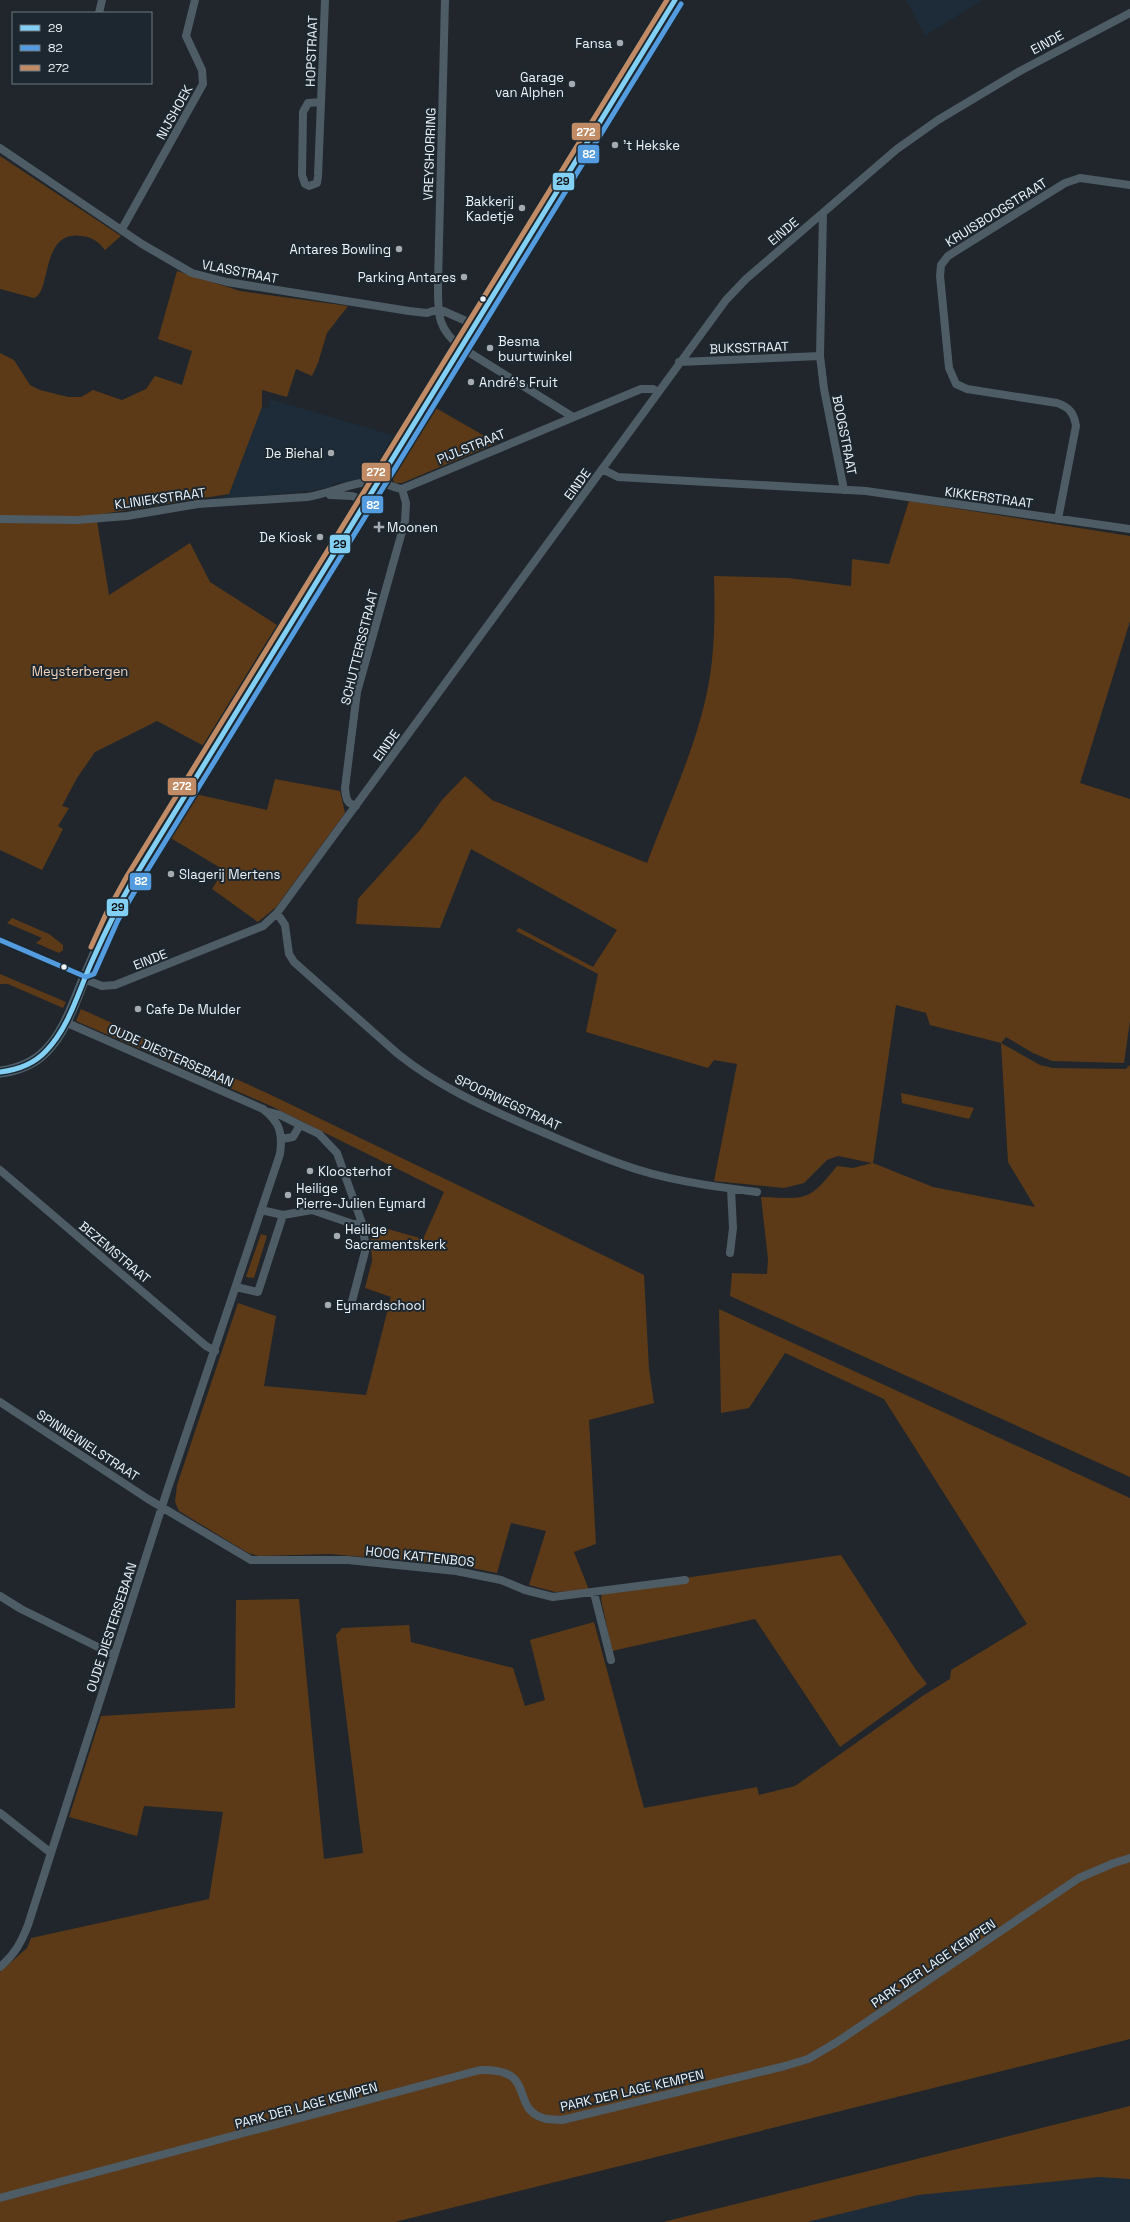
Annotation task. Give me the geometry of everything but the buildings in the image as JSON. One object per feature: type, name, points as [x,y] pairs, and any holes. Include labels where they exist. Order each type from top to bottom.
[{"type":"main road","points":[[0,1072],[22,1067],[38,1059],[54,1042],[65,1022],[112,917],[134,880],[675,0]]},
{"type":"street","points":[[99,12],[102,0]]},
{"type":"street","name":"NIJSHOEK","points":[[122,229],[203,84],[202,70],[186,36],[195,0]]},
{"type":"street","name":"HOPSTRAAT","points":[[321,102],[308,103],[303,112],[302,174],[305,184],[309,186],[316,183],[318,176],[321,102],[325,0]]},
{"type":"street","name":"VREYSHORRING","points":[[445,0],[439,322],[453,341],[462,348]]},
{"type":"street","name":"EINDE","points":[[84,979],[102,986],[115,985],[263,926],[277,913],[679,362],[726,300],[746,279],[897,149],[938,120],[1020,71],[1130,13]]},
{"type":"street","name":"VLASSTRAAT","points":[[0,148],[177,266],[204,277],[409,311],[427,313],[439,309]]},
{"type":"street","name":"KRUISBOOGSTRAAT","points":[[1058,519],[1076,426],[1073,414],[1069,409],[1057,403],[967,390],[956,384],[949,368],[940,270],[948,256],[1065,184],[1080,178],[1130,185]]},
{"type":"street","name":"BOOGSTRAAT","points":[[602,469],[618,477],[844,490],[824,389],[820,356],[823,213]]},
{"type":"street","points":[[439,309],[476,325]]},
{"type":"street","points":[[462,348],[573,417]]},
{"type":"street","name":"BUKSSTRAAT","points":[[679,362],[820,356]]},
{"type":"street","name":"PIJLSTRAAT","points":[[402,489],[642,388],[653,389],[658,392]]},
{"type":"street","points":[[378,482],[402,489]]},
{"type":"street","name":"KLINIEKSTRAAT","points":[[323,495],[363,483],[378,482]]},
{"type":"street","name":"SCHUTTERSSTRAAT","points":[[356,806],[349,804],[346,799],[345,788],[357,692],[405,521],[406,502],[402,489]]},
{"type":"street","name":"KIKKERSTRAAT","points":[[844,490],[866,491],[1130,529]]},
{"type":"street","name":"KLINIEKSTRAAT","points":[[0,519],[77,520],[127,516],[198,504],[323,495],[352,496],[367,501]]},
{"type":"street","name":"SPOORWEGSTRAAT","points":[[277,913],[285,925],[289,954],[294,962],[398,1054],[416,1068],[452,1091],[506,1116],[621,1164],[698,1184],[757,1192]]},
{"type":"street","name":"OUDE DIESTERSEBAAN","points":[[65,1022],[267,1112],[280,1115],[319,1134],[337,1153],[362,1223],[366,1248],[350,1305]]},
{"type":"street","points":[[267,1112],[275,1121],[282,1139],[293,1137],[300,1125]]},
{"type":"street","name":"OUDE DIESTERSEBAAN","points":[[0,1968],[14,1955],[21,1944],[162,1508],[262,1210],[280,1154],[282,1139]]},
{"type":"street","name":"BEZEMSTRAAT","points":[[0,1170],[206,1346],[215,1351]]},
{"type":"street","points":[[730,1253],[733,1228],[731,1189]]},
{"type":"street","points":[[262,1210],[283,1215],[312,1210],[353,1224],[362,1223]]},
{"type":"street","points":[[236,1287],[258,1292],[283,1215]]},
{"type":"street","name":"SPINNEWIELSTRAAT","points":[[0,1402],[162,1508]]},
{"type":"street","name":"HOOG KATTENBOS","points":[[162,1508],[251,1560],[329,1560],[371,1562],[470,1573],[501,1580],[531,1592],[553,1597],[594,1593],[685,1580]]},
{"type":"street","points":[[594,1593],[612,1660]]},
{"type":"street","points":[[0,1596],[21,1609],[114,1655]]},
{"type":"street","points":[[0,1813],[51,1852]]},
{"type":"street","name":"PARK DER LAGE KEMPEN","points":[[0,2198],[480,2070],[502,2070],[513,2076],[517,2080],[527,2107],[532,2112],[544,2119],[562,2120],[785,2066],[808,2059],[837,2042],[1079,1878],[1130,1858]]},
{"type":"shaded area","points":[[906,0],[982,0],[925,36]]},
{"type":"shaded area","points":[[270,399],[399,437],[381,465],[360,479],[333,484],[331,487],[310,491],[223,499],[222,498],[229,494],[262,407],[268,408]]},
{"type":"shaded area","points":[[1130,2106],[1130,2222],[663,2222]]},
{"type":"green space","points":[[0,156],[121,236],[105,250],[95,240],[89,237],[69,236],[59,242],[53,251],[40,293],[34,298],[0,289]]},
{"type":"green space","name":"Meysterbergen","points":[[177,271],[240,291],[348,306],[327,333],[318,363],[312,376],[296,369],[287,397],[262,390],[262,407],[229,494],[96,515],[109,595],[190,543],[210,582],[280,627],[206,747],[157,721],[95,752],[77,778],[62,806],[69,808],[58,826],[63,829],[42,870],[0,850],[0,353],[14,360],[30,385],[40,390],[68,397],[81,397],[93,390],[122,400],[146,389],[155,376],[182,385],[192,351],[158,339]]},
{"type":"green space","points":[[434,407],[497,443],[402,483],[395,483],[391,477]]},
{"type":"green space","points":[[909,501],[1130,536],[1130,621],[1080,783],[1130,799],[1130,1021],[1124,1063],[1052,1061],[1033,1053],[1006,1037],[1001,1043],[1040,1065],[1053,1068],[1126,1069],[1130,1065],[1130,1477],[730,1296],[732,1273],[767,1274],[768,1259],[761,1197],[798,1198],[805,1196],[819,1186],[837,1166],[853,1168],[872,1163],[838,1156],[827,1160],[804,1183],[784,1188],[714,1181],[737,1064],[714,1060],[708,1068],[586,1032],[598,974],[516,931],[519,928],[593,967],[617,930],[471,849],[440,928],[356,924],[358,899],[420,830],[442,800],[465,776],[492,800],[647,863],[682,774],[698,728],[704,705],[711,669],[714,616],[714,576],[788,578],[851,586],[852,559],[889,564]],"holes":[[[896,1005],[926,1013],[930,1025],[1001,1043],[1008,1162],[1035,1207],[933,1187],[873,1163]]]},
{"type":"green space","points":[[275,779],[340,791],[345,813],[276,907],[258,922],[212,889],[224,870],[169,837],[195,794],[267,810]]},
{"type":"green space","points":[[12,918],[49,934],[63,945],[63,950],[59,953],[36,943],[42,938],[7,923]]},
{"type":"green space","points":[[0,974],[66,1002],[63,1008],[8,984],[0,984]]},
{"type":"green space","points":[[81,1009],[269,1094],[644,1275],[649,1369],[654,1403],[589,1420],[596,1544],[574,1552],[589,1590],[555,1592],[529,1585],[546,1531],[511,1523],[497,1573],[458,1565],[330,1554],[259,1556],[248,1553],[179,1511],[175,1502],[177,1485],[238,1303],[276,1316],[264,1386],[366,1395],[391,1297],[365,1288],[372,1261],[370,1224],[423,1239],[444,1192],[271,1106],[76,1021]]},
{"type":"green space","points":[[901,1093],[974,1108],[969,1119],[902,1103]]},
{"type":"green space","points":[[261,1234],[267,1236],[254,1278],[246,1277]]},
{"type":"green space","points":[[719,1309],[1130,1498],[1130,2039],[395,2222],[0,2222],[0,1972],[27,1948],[31,1938],[209,1899],[223,1812],[144,1806],[137,1836],[69,1817],[101,1716],[235,1708],[236,1600],[299,1599],[324,1859],[363,1853],[336,1635],[342,1628],[409,1625],[411,1642],[513,1668],[525,1706],[545,1700],[530,1640],[594,1622],[644,1808],[757,1787],[759,1795],[795,1786],[924,1695],[950,1679],[951,1670],[1027,1624],[884,1399],[785,1353],[749,1408],[721,1413]]},
{"type":"green space","points":[[841,1555],[914,1667],[927,1684],[840,1747],[755,1619],[612,1651],[601,1599],[602,1594],[685,1578]]},
{"type":"green space","points":[[1130,2106],[1130,2179],[1099,2177],[918,2195],[807,2222],[663,2222]]},
{"type":"transit line","name":"272","points":[[91,947],[106,914],[127,876],[667,0]]},
{"type":"transit line","name":"29","points":[[0,1072],[13,1070],[31,1063],[46,1051],[62,1030],[102,939],[133,880],[675,0]]},
{"type":"transit line","name":"82","points":[[0,940],[86,977],[94,974],[118,920],[139,884],[681,4]]},
{"type":"place","name":"Fansa","points":[[620,43]]},
{"type":"place","name":"Garage van Alphen","points":[[572,84]]},
{"type":"place","name":"'t Hekske","points":[[615,145]]},
{"type":"place","name":"Bakkerij Kadetje","points":[[522,208]]},
{"type":"place","name":"Antares Bowling","points":[[399,249]]},
{"type":"place","name":"Parking Antares","points":[[464,277]]},
{"type":"place","name":"Besma buurtwinkel","points":[[490,348]]},
{"type":"place","name":"André's Fruit","points":[[471,382]]},
{"type":"place","name":"De Biehal","points":[[331,453]]},
{"type":"place","name":"Moonen","points":[[379,527]]},
{"type":"place","name":"De Kiosk","points":[[320,537]]},
{"type":"place","name":"Slagerij Mertens","points":[[171,874]]},
{"type":"place","name":"Cafe De Mulder","points":[[138,1009]]},
{"type":"place","name":"Kloosterhof","points":[[310,1171]]},
{"type":"place","name":"Heilige Pierre-Julien Eymard","points":[[288,1195]]},
{"type":"place","name":"Heilige Sacramentskerk","points":[[337,1236]]},
{"type":"place","name":"Eymardschool","points":[[328,1305]]}]
